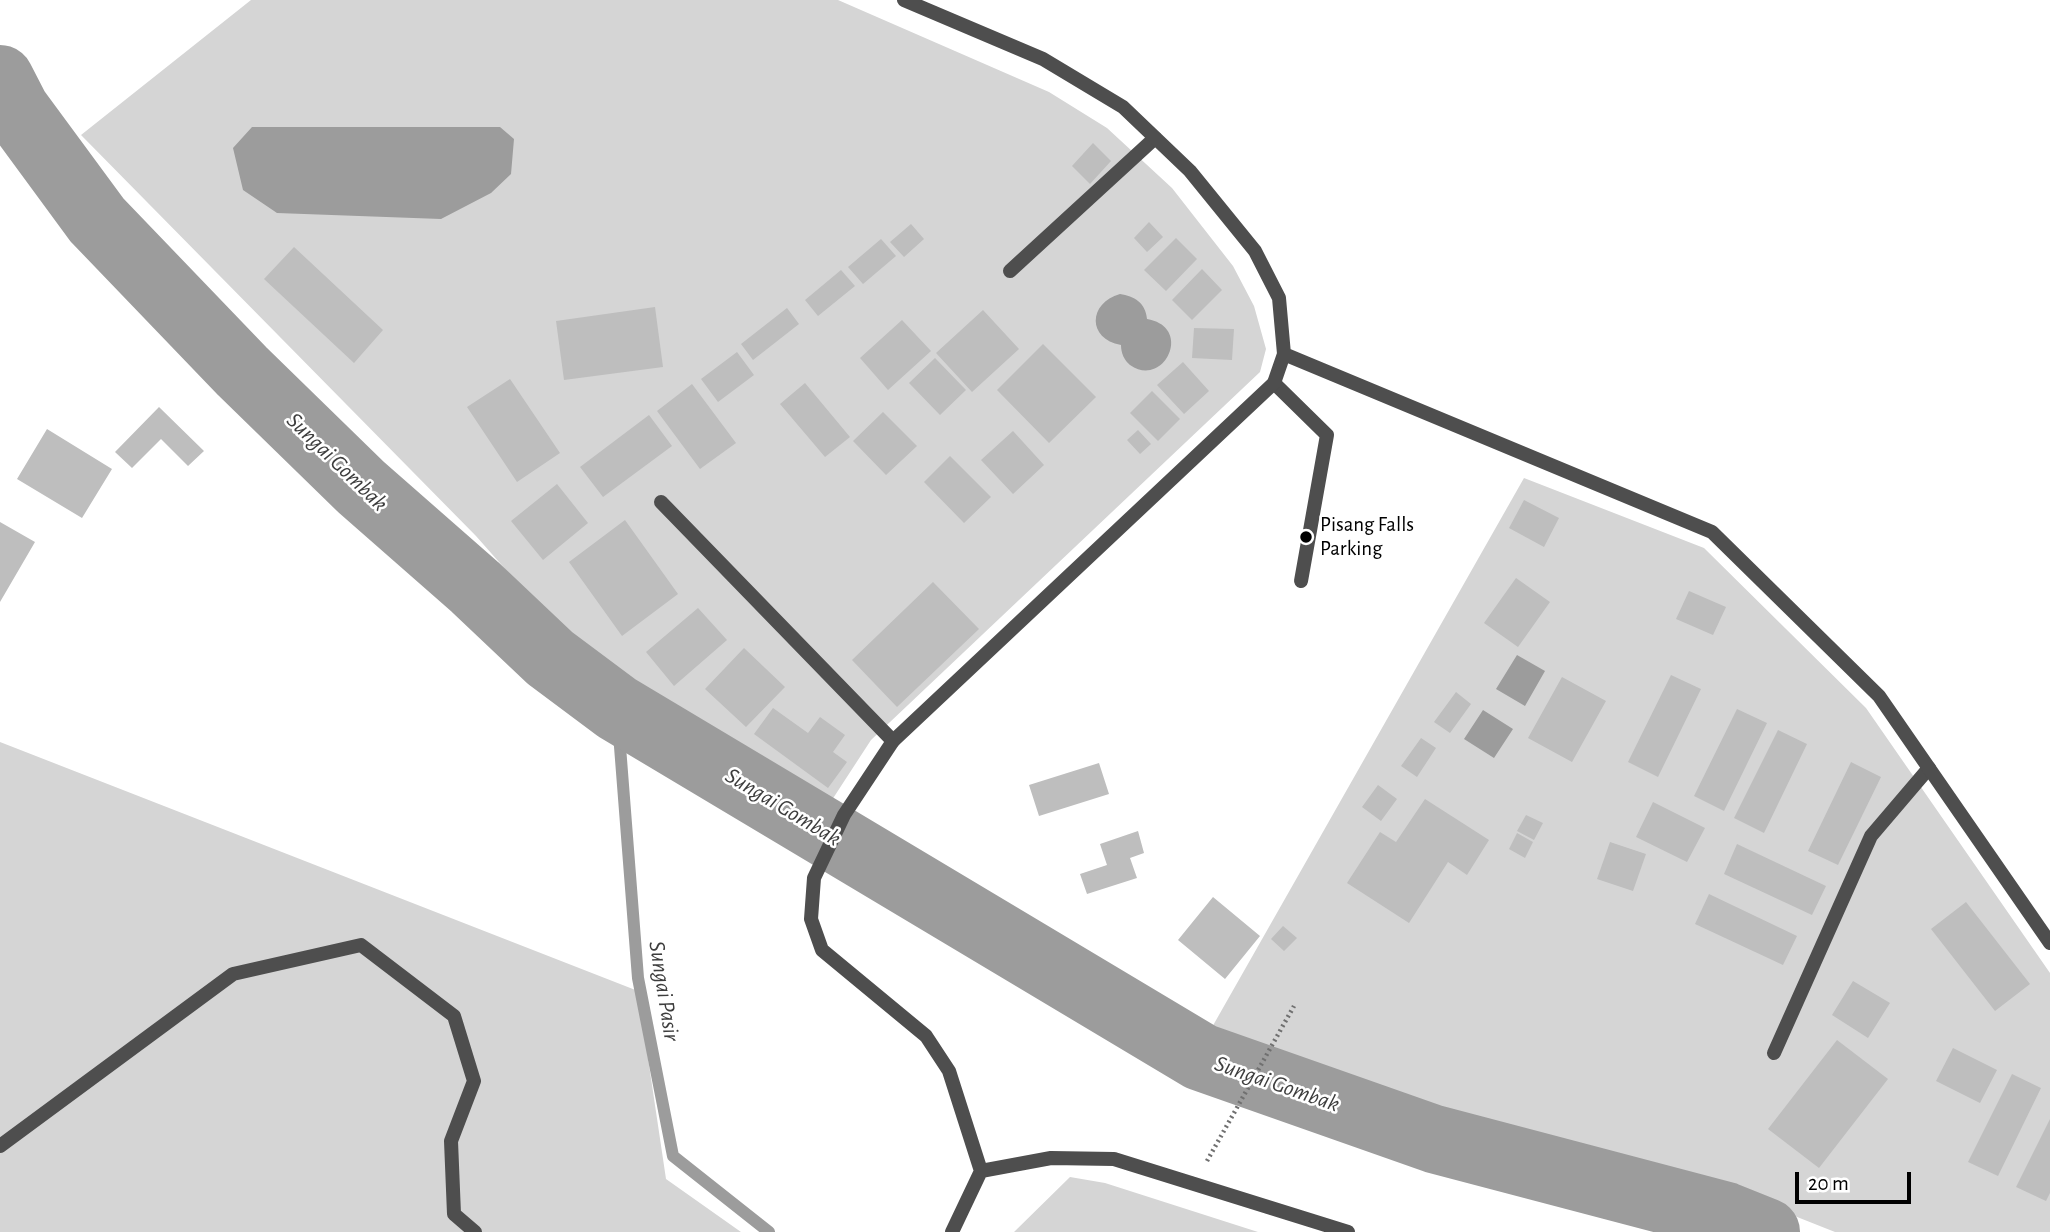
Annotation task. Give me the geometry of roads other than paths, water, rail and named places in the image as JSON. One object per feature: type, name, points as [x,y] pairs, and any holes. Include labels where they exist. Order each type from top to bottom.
[{"type":"street","points":[[904,0],[1043,59],[1123,107],[1190,170],[1255,251],[1279,298],[1284,354],[1274,383],[893,741],[844,815],[814,878],[811,919],[822,950],[926,1036],[949,1071],[981,1171],[952,1232]]},
{"type":"street","points":[[1010,271],[1155,138]]},
{"type":"street","points":[[1284,354],[1712,532],[1879,696],[2050,943]]},
{"type":"street","points":[[1274,383],[1327,435],[1301,581]]},
{"type":"street","points":[[660,502],[893,741]]},
{"type":"street","points":[[1774,1052],[1871,836],[1929,768]]},
{"type":"street","points":[[0,1146],[233,974],[361,945],[454,1016],[474,1081],[451,1141],[454,1213],[475,1232]]},
{"type":"street","points":[[981,1171],[1051,1158],[1114,1159],[1348,1232]]},
{"type":"waterway","name":"Sungai Gombak","points":[[0,79],[16,110],[97,220],[242,371],[361,487],[475,587],[550,658],[617,708],[1201,1057],[1434,1139],[1726,1216],[1766,1232]]},
{"type":"waterway","name":"Sungai Pasir","points":[[617,708],[638,978],[673,1156],[769,1232]]},
{"type":"place","name":"Pisang Falls Parking","points":[[1306,537]]}]
